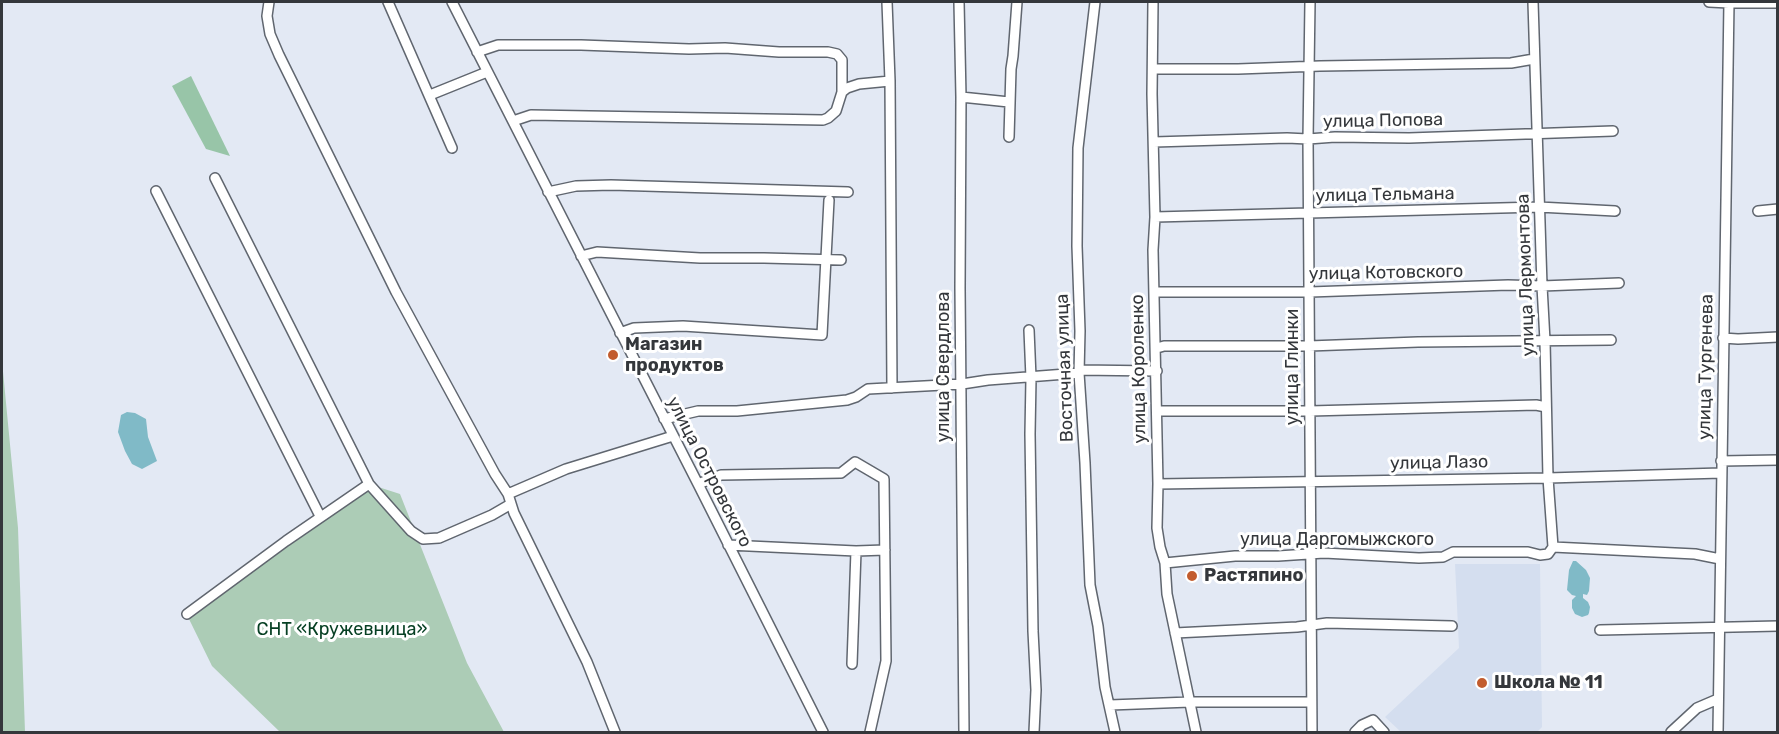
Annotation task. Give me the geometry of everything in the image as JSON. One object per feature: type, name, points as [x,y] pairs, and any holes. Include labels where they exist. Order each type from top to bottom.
[{"type":"street","points":[[269,2],[267,16],[270,34],[284,66],[396,292],[508,494],[582,652],[615,732]]},
{"type":"street","points":[[388,2],[452,148]]},
{"type":"street","name":"улица Островского","points":[[452,2],[823,732]]},
{"type":"street","points":[[887,2],[890,81],[892,388]]},
{"type":"street","name":"улица Свердлова","points":[[959,2],[964,732]]},
{"type":"street","points":[[1009,136],[1009,102],[1017,2]]},
{"type":"street","name":"Восточная улица","points":[[1095,2],[1078,148],[1079,371],[1090,585],[1098,626],[1105,687],[1115,732]]},
{"type":"street","name":"улица Короленко","points":[[1153,2],[1157,528],[1165,563],[1167,594],[1196,732]]},
{"type":"street","name":"улица Глинки","points":[[1310,2],[1308,139],[1312,732]]},
{"type":"street","name":"улица Лермонтова","points":[[1533,2],[1548,478],[1553,547]]},
{"type":"street","points":[[1709,2],[1778,3]]},
{"type":"street","name":"улица Тургенева","points":[[1718,732],[1729,2]]},
{"type":"street","points":[[477,51],[498,45],[718,48],[828,52],[837,54],[842,60],[842,92],[836,111],[823,120],[531,115],[513,121]]},
{"type":"street","points":[[1153,69],[1511,63],[1534,59]]},
{"type":"street","points":[[430,95],[487,72]]},
{"type":"street","points":[[842,92],[859,84],[890,81]]},
{"type":"street","points":[[961,97],[1009,102]]},
{"type":"street","name":"улица Попова","points":[[1154,142],[1308,139],[1335,136],[1408,138],[1613,131]]},
{"type":"street","points":[[215,178],[369,484],[411,531],[423,539],[439,538],[492,515],[511,504]]},
{"type":"street","points":[[549,192],[576,186],[611,185],[848,192]]},
{"type":"street","points":[[156,191],[320,516]]},
{"type":"street","points":[[621,333],[634,328],[683,326],[822,334],[830,200]]},
{"type":"street","name":"улица Тельмана","points":[[1155,217],[1539,207],[1615,211]]},
{"type":"street","points":[[1758,211],[1778,209]]},
{"type":"street","points":[[581,256],[597,252],[700,258],[841,260]]},
{"type":"street","name":"улица Котовского","points":[[1155,292],[1310,292],[1618,283]]},
{"type":"street","points":[[1029,330],[1036,690],[1034,732]]},
{"type":"street","points":[[1723,338],[1778,337]]},
{"type":"street","points":[[1156,348],[1164,346],[1309,346],[1418,342],[1611,340]]},
{"type":"street","points":[[664,419],[698,411],[736,411],[824,403],[856,397],[868,389],[962,384],[1079,371],[1157,371]]},
{"type":"street","points":[[1157,411],[1310,411],[1536,405],[1546,407]]},
{"type":"street","points":[[508,494],[566,470],[673,436]]},
{"type":"street","points":[[1721,461],[1778,460]]},
{"type":"street","points":[[698,484],[722,475],[841,473],[855,462],[884,479],[886,662],[870,732]]},
{"type":"street","name":"улица Лазо","points":[[1158,484],[1721,473]]},
{"type":"street","points":[[187,614],[320,516],[369,484]]},
{"type":"street","points":[[728,545],[856,551],[885,550]]},
{"type":"street","name":"улица Даргомыжского","points":[[1165,563],[1235,556],[1324,553],[1419,558],[1443,557],[1453,552],[1528,552],[1540,555],[1548,554],[1553,547],[1695,554],[1720,559]]},
{"type":"street","points":[[852,664],[856,551]]},
{"type":"street","points":[[1175,633],[1297,627],[1327,623],[1452,626]]},
{"type":"street","points":[[1600,630],[1778,626]]},
{"type":"street","points":[[1671,732],[1697,708],[1718,699]]},
{"type":"street","points":[[1110,705],[1190,702],[1311,702]]},
{"type":"street","points":[[1355,732],[1362,725],[1373,720],[1384,732]]},
{"type":"shaded area","name":"Школа № 11","points":[[1455,564],[1540,564],[1542,727],[1537,732],[1401,732],[1385,717],[1459,648]]},
{"type":"green space","points":[[191,76],[230,156],[206,149],[172,86]]},
{"type":"green space","points":[[2,361],[18,528],[25,732],[2,732]]},
{"type":"green space","name":"СНТ «Кружевница»","points":[[369,484],[400,494],[467,663],[504,732],[280,732],[212,666],[189,619],[270,554]]},
{"type":"water","points":[[127,412],[135,413],[146,419],[148,437],[157,461],[142,469],[132,464],[118,432],[121,415]]},
{"type":"water","points":[[1573,561],[1586,570],[1590,578],[1589,591],[1587,595],[1583,594],[1583,598],[1590,607],[1589,613],[1582,617],[1575,614],[1572,608],[1572,600],[1576,596],[1567,590],[1569,570]]},
{"type":"place","name":"Магазин продуктов","points":[[613,355]]},
{"type":"place","name":"Растяпино","points":[[1192,576]]},
{"type":"place","name":"Школа № 11","points":[[1482,683]]}]
